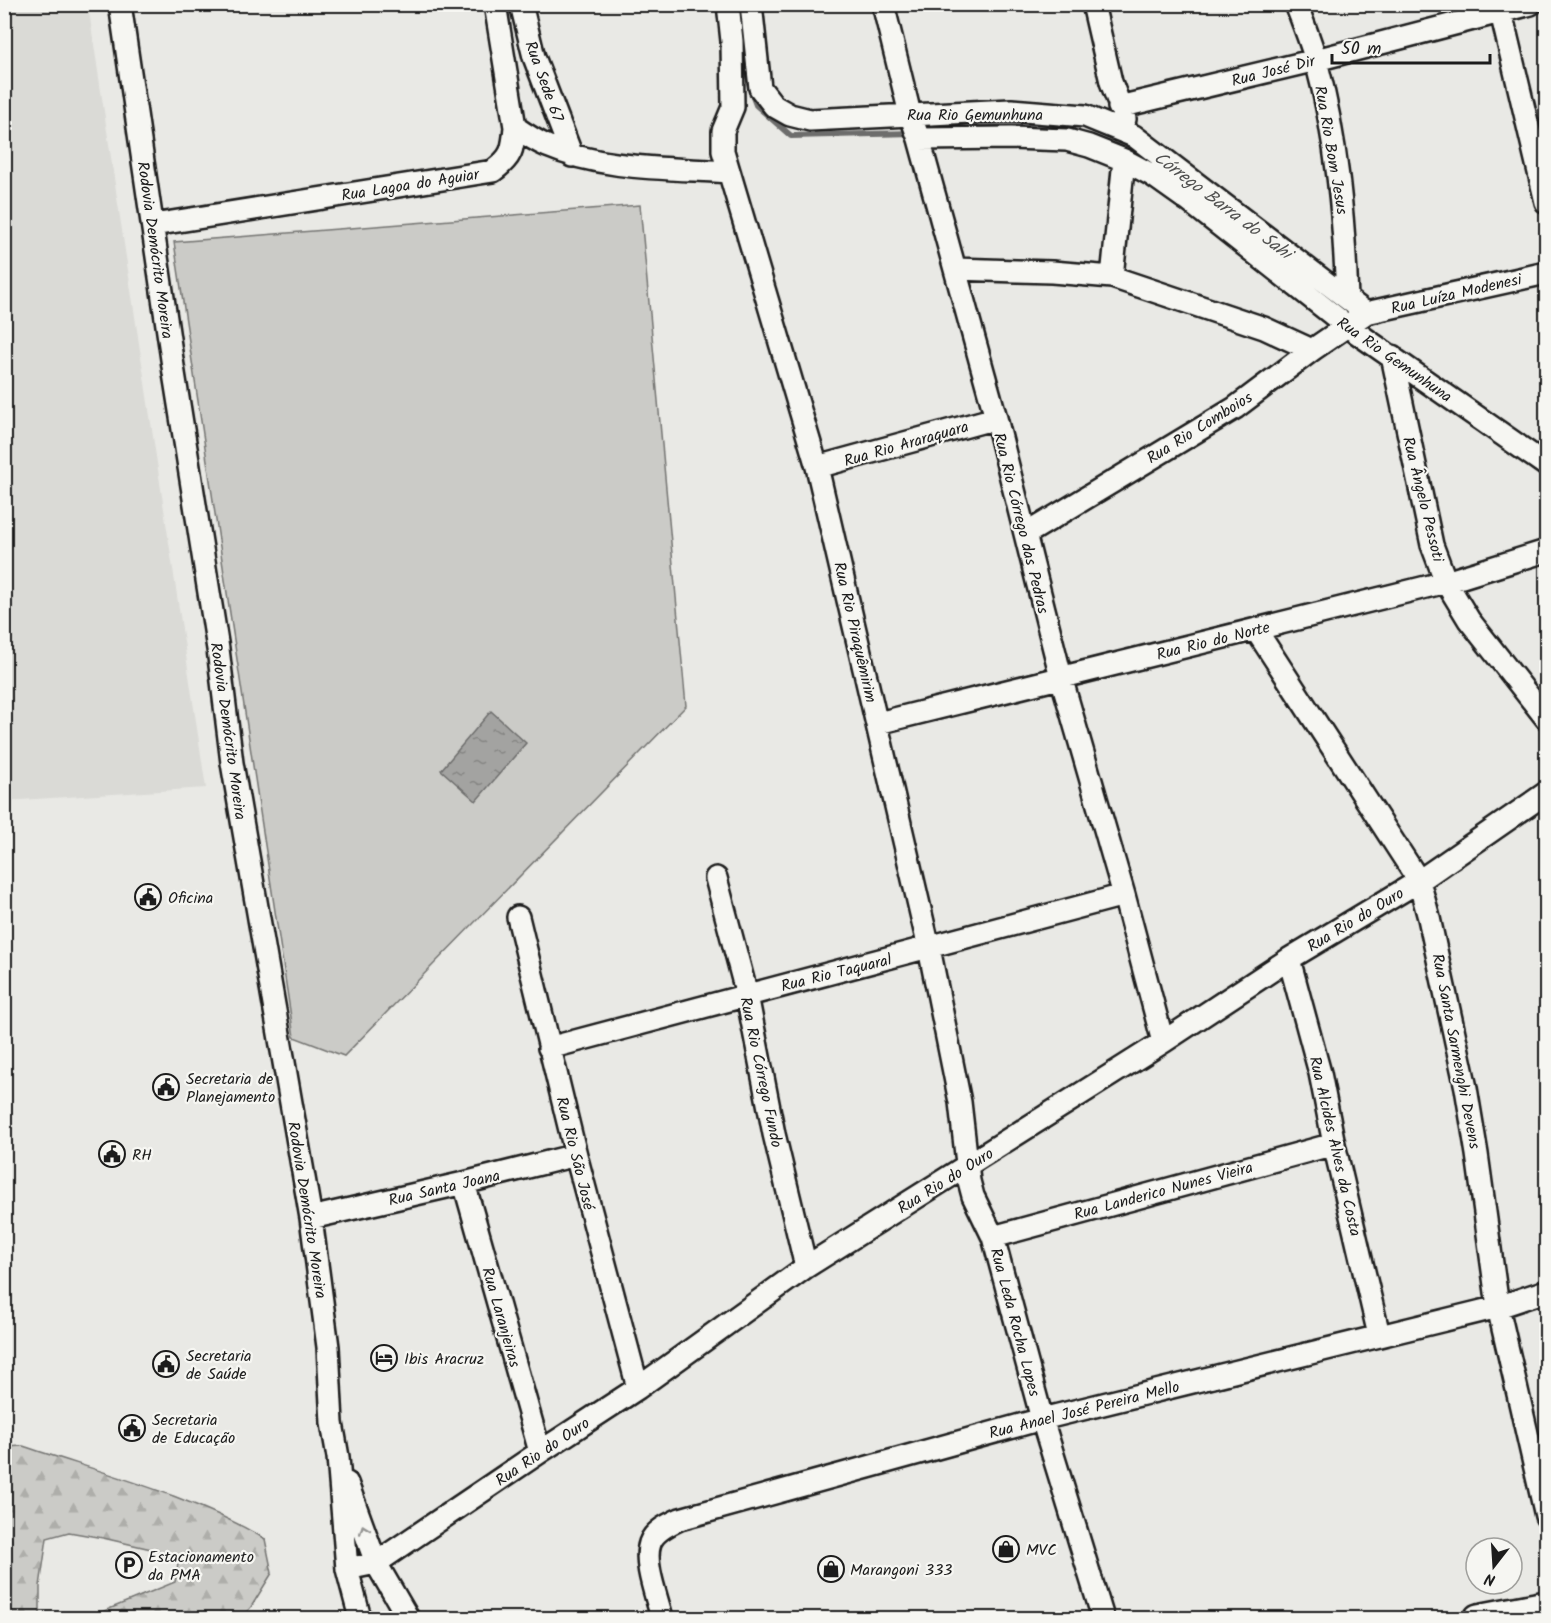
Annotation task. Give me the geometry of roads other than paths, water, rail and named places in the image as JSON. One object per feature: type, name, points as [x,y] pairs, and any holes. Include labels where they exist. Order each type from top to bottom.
[{"type":"main road","points":[[1478,1618],[1546,1605]]},
{"type":"street","name":"Rodovia Demócrito Moreira","points":[[120,4],[218,649],[232,763],[311,1218],[328,1347],[347,1569],[360,1618]]},
{"type":"street","name":"Rua Lagoa do Aguiar","points":[[153,225],[493,171],[507,161],[513,148],[515,128],[495,4]]},
{"type":"street","name":"Rua Sede 67","points":[[521,4],[534,57],[572,156]]},
{"type":"street","name":"Rua Rio Piraquêmirim","points":[[728,4],[732,41],[733,107],[723,131],[723,151],[817,467],[929,948],[960,1102],[967,1166]]},
{"type":"street","name":"Rua Rio Gemunhuna","points":[[751,4],[760,88],[774,106],[790,115],[810,120],[1011,110],[1085,116],[1134,136],[1366,313]]},
{"type":"street","name":"Rua Rio Córrego das Pedras","points":[[883,4],[910,114],[920,139],[996,418],[1061,677],[1124,895],[1163,1042]]},
{"type":"street","points":[[1093,4],[1111,82],[1119,107],[1134,136]]},
{"type":"street","name":"Rua Rio Bom Jesus","points":[[1296,4],[1316,60],[1328,119],[1344,226],[1347,298]]},
{"type":"street","name":"Rua José Dir","points":[[1119,107],[1316,60],[1500,8],[1531,4]]},
{"type":"street","points":[[1500,8],[1546,202]]},
{"type":"street","points":[[515,128],[545,145],[572,156],[629,166],[729,172]]},
{"type":"street","name":"Rua Rio Gemunhuna","points":[[920,139],[1067,140],[1124,160],[1152,175],[1190,202],[1347,326],[1546,465]]},
{"type":"street","points":[[1112,277],[1124,160]]},
{"type":"street","points":[[955,269],[1052,272],[1112,277],[1264,328],[1312,350]]},
{"type":"street","name":"Rua Luíza Modenesi","points":[[1366,313],[1546,273]]},
{"type":"street","name":"Rua Rio Comboios","points":[[1026,534],[1234,408],[1366,313]]},
{"type":"street","name":"Rua Ângelo Pessoti","points":[[1392,356],[1432,545],[1446,582],[1469,620],[1546,718]]},
{"type":"street","name":"Rua Rio Araraquara","points":[[817,467],[996,418]]},
{"type":"street","name":"Rua Rio do Norte","points":[[878,723],[1446,582],[1546,551]]},
{"type":"street","name":"Rua Santa Sarmenghi Devens","points":[[1256,630],[1419,881],[1466,1088],[1478,1154],[1498,1307],[1546,1516]]},
{"type":"street","name":"Rua Rio do Ouro","points":[[347,1569],[376,1563],[638,1388],[806,1267],[1163,1042],[1290,959],[1419,881],[1546,793]]},
{"type":"street","name":"Rua Rio Córrego Fundo","points":[[716,878],[747,995],[774,1134],[806,1267]]},
{"type":"street","name":"Rua Rio Taquaral","points":[[549,1048],[1124,895]]},
{"type":"street","name":"Rua Rio São José","points":[[518,917],[576,1155],[638,1388]]},
{"type":"street","name":"Rua Alcides Alves da Costa","points":[[1290,959],[1320,1073],[1334,1144],[1379,1335]]},
{"type":"street","name":"Rua Landerico Nunes Vieira","points":[[993,1237],[1334,1144]]},
{"type":"street","name":"Rua Santa Joana","points":[[311,1218],[576,1155]]},
{"type":"street","name":"Rua Leda Rocha Lopes","points":[[967,1166],[973,1196],[993,1237],[1042,1419],[1103,1618]]},
{"type":"street","name":"Rua Laranjeiras","points":[[464,1183],[540,1452]]},
{"type":"street","name":"Rua Anael José Pereira Mello","points":[[663,1618],[648,1561],[650,1541],[663,1527],[680,1519],[1042,1419],[1498,1307],[1546,1291]]},
{"type":"street","name":"Rodovia Demócrito Moreira","points":[[338,1457],[376,1563],[408,1618]]},
{"type":"water","points":[[491,711],[526,743],[476,801],[441,770]]},
{"type":"waterway","name":"Córrego Barra do Sahi","points":[[741,38],[751,92],[756,105],[791,136],[914,133]]},
{"type":"waterway","name":"Córrego Barra do Sahi","points":[[975,128],[1044,124],[1071,132]]},
{"type":"place","name":"Oficina","points":[[148,897]]},
{"type":"place","name":"Secretaria de Planejamento","points":[[166,1087]]},
{"type":"place","name":"RH","points":[[112,1154]]},
{"type":"place","name":"Ibis Aracruz","points":[[384,1358]]},
{"type":"place","name":"Secretaria de Saúde","points":[[166,1364]]},
{"type":"place","name":"Secretaria de Educação","points":[[132,1428]]},
{"type":"place","name":"MVC","points":[[1006,1549]]},
{"type":"place","name":"Estacionamento da PMA","points":[[129,1565]]},
{"type":"place","name":"Marangoni 333","points":[[831,1569]]}]
